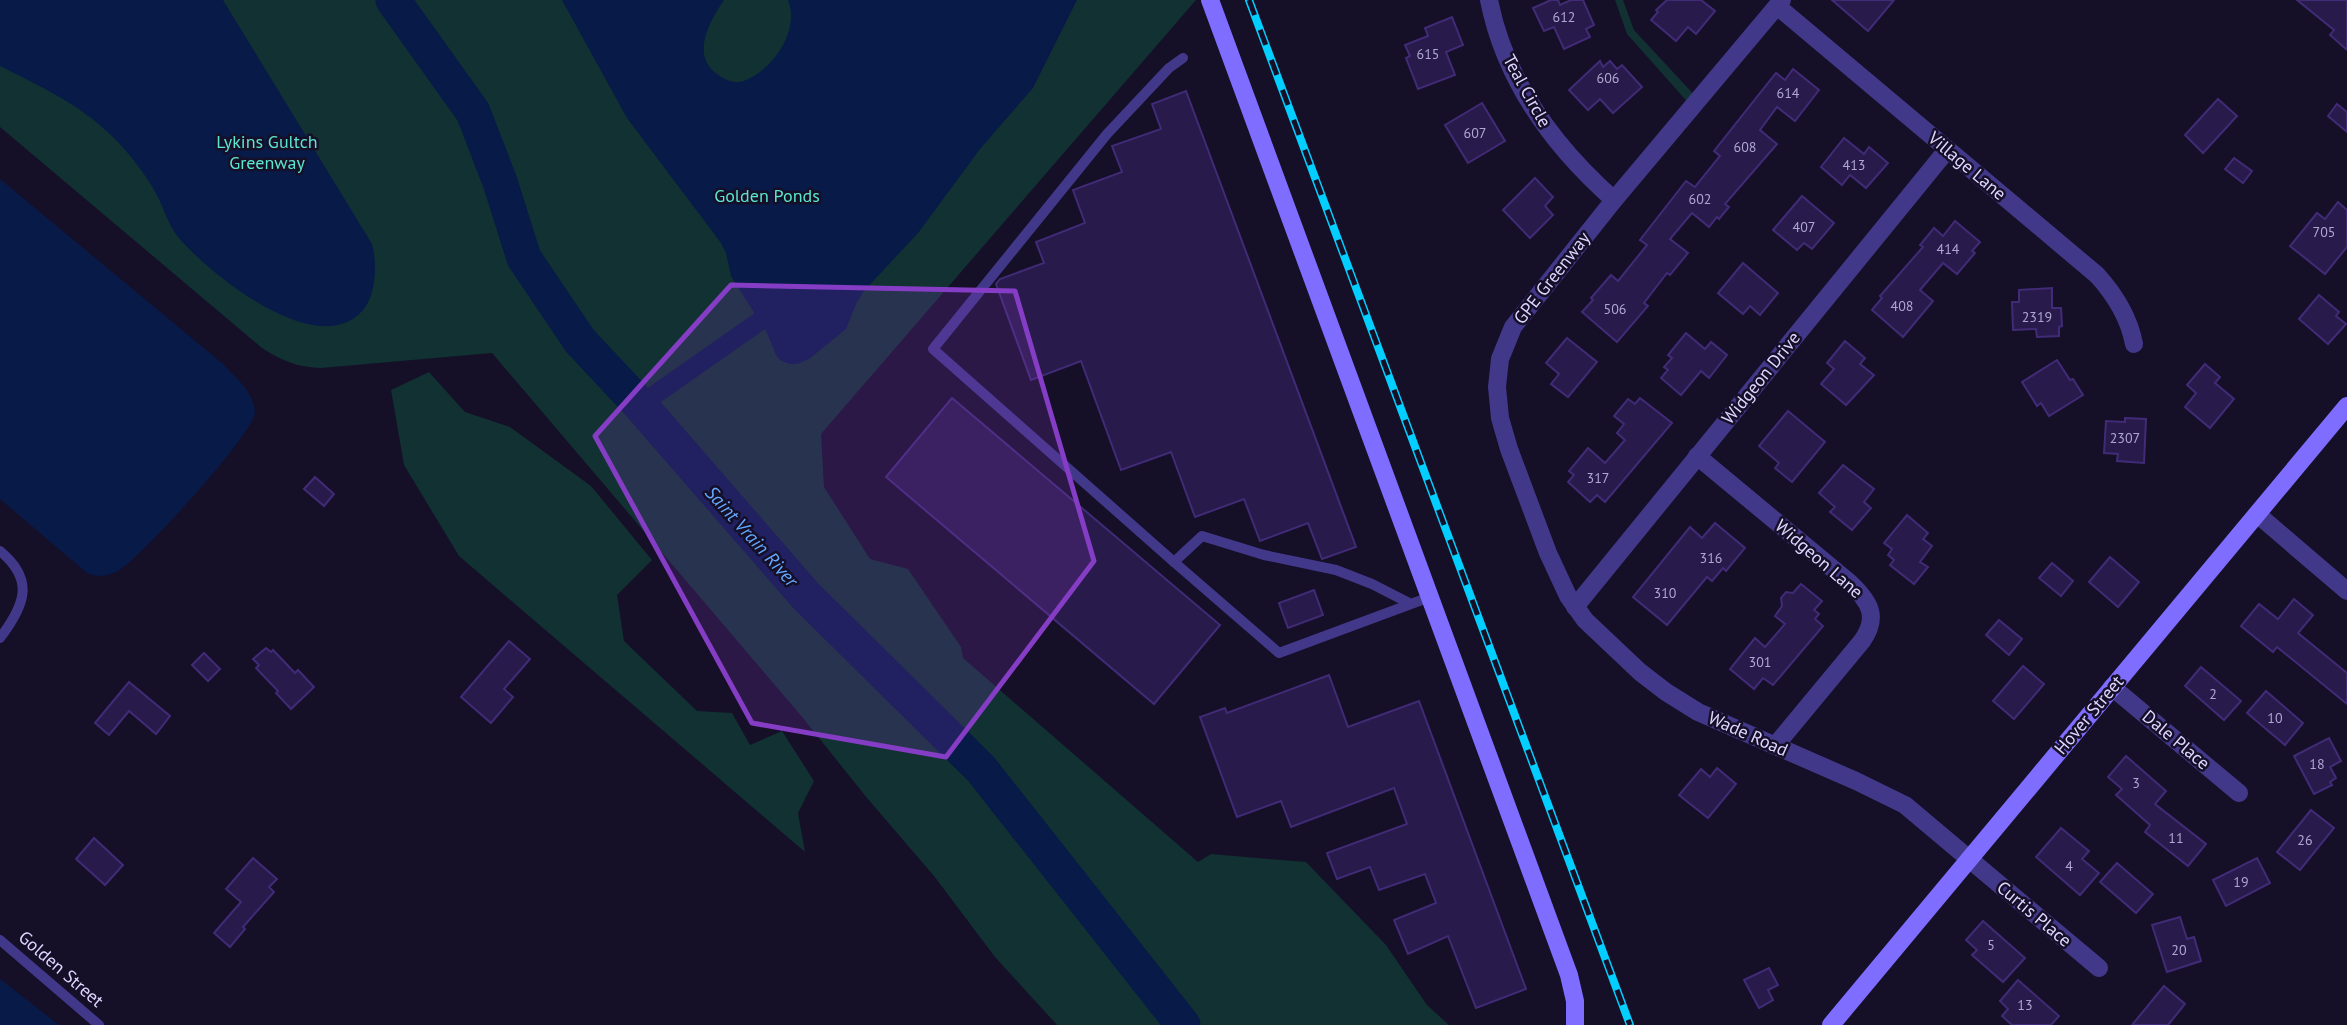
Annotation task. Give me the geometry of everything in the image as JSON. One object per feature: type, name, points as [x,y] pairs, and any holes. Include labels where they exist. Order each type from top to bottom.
[{"type":"street","points":[[1210,0],[1569,975],[1575,1001],[1575,1025]]},
{"type":"street","name":"Teal Circle","points":[[1489,0],[1510,66],[1534,111],[1566,154],[1614,200]]},
{"type":"street","name":"GPE Greenway","points":[[1575,607],[1552,562],[1509,449],[1498,410],[1497,387],[1504,347],[1517,321],[1779,3]]},
{"type":"street","name":"Village Lane","points":[[1779,3],[1947,150],[2097,275],[2121,306],[2134,344]]},
{"type":"street","name":"Widgeon Drive","points":[[1575,607],[1947,150]]},
{"type":"street","name":"Hover Street","points":[[1830,1025],[2347,406]]},
{"type":"street","name":"Widgeon Lane","points":[[1697,456],[1850,583],[1862,594],[1871,613],[1867,635],[1775,746]]},
{"type":"street","points":[[2256,514],[2347,591]]},
{"type":"street","name":"Wade Road","points":[[1575,607],[1605,640],[1667,692],[1698,712],[1896,800],[1939,832],[1969,859]]},
{"type":"street","name":"Dale Place","points":[[2112,687],[2239,793]]},
{"type":"street","name":"Curtis Place","points":[[1969,859],[2099,968]]},
{"type":"lane","points":[[1183,58],[1169,68],[1107,134],[933,349],[1279,653],[1430,597]]},
{"type":"lane","points":[[1174,562],[1202,536],[1264,555],[1336,570],[1372,584],[1411,604]]},
{"type":"lane","points":[[0,551],[15,565],[22,577],[24,588],[21,603],[0,638]]},
{"type":"lane","name":"Golden Street","points":[[0,940],[99,1025]]},
{"type":"highlighted area","points":[[731,285],[1015,291],[1094,561],[946,757],[752,723],[595,436]]},
{"type":"green space","points":[[0,0],[1196,0],[821,434],[824,487],[870,559],[908,569],[961,647],[963,658],[1198,862],[1211,854],[1306,862],[1386,945],[1427,1005],[1449,1025],[1057,1025],[995,957],[934,876],[803,718],[492,353],[321,368],[283,360],[262,348],[0,127]]},
{"type":"green space","points":[[1615,0],[1623,0],[1634,30],[1698,99],[1692,107],[1627,34]]},
{"type":"green space","points":[[429,372],[465,412],[510,427],[591,486],[652,560],[617,595],[624,641],[697,711],[732,713],[750,745],[782,731],[814,781],[798,813],[805,852],[459,556],[404,465],[391,390]]},
{"type":"water","points":[[0,0],[223,0],[372,244],[375,276],[366,306],[347,322],[323,326],[296,321],[268,308],[215,272],[178,237],[147,179],[131,156],[112,136],[73,105],[0,66]]},
{"type":"water","points":[[562,0],[724,0],[708,29],[705,60],[720,76],[732,82],[740,82],[762,70],[780,49],[790,24],[788,0],[1077,0],[1033,88],[980,149],[918,233],[863,292],[846,329],[809,359],[789,364],[776,355],[767,333],[731,276],[721,243],[627,118]]},
{"type":"water","points":[[0,179],[223,364],[244,386],[254,406],[255,413],[250,425],[217,469],[149,544],[130,562],[110,574],[99,576],[87,573],[0,499]]},
{"type":"water","points":[[0,979],[59,1025],[0,1025]]},
{"type":"building","points":[[1551,0],[1558,0],[1560,5],[1571,0],[1583,0],[1594,25],[1586,29],[1590,37],[1564,49],[1554,27],[1544,31],[1533,8]]},
{"type":"building","points":[[1667,0],[1701,0],[1715,11],[1696,34],[1688,27],[1676,41],[1651,20],[1658,12],[1656,10]]},
{"type":"building","points":[[1832,0],[1894,0],[1868,31]]},
{"type":"building","points":[[2297,0],[2347,0],[2347,50],[2330,35],[2334,30]]},
{"type":"building","points":[[1452,17],[1463,45],[1446,52],[1455,75],[1418,89],[1406,58],[1410,56],[1405,45],[1428,36],[1425,28]]},
{"type":"building","points":[[1600,61],[1603,67],[1610,61],[1617,69],[1622,65],[1642,87],[1613,113],[1600,99],[1588,110],[1569,90]]},
{"type":"building","points":[[1793,69],[1819,90],[1795,121],[1777,107],[1760,130],[1777,144],[1725,204],[1729,207],[1719,219],[1717,217],[1709,227],[1692,213],[1670,239],[1688,253],[1670,275],[1667,273],[1644,303],[1648,306],[1617,342],[1582,312],[1593,300],[1591,298],[1611,275],[1618,281],[1647,245],[1640,240],[1686,181],[1695,187],[1720,156],[1714,151],[1776,73],[1785,80]]},
{"type":"building","points":[[1186,91],[1356,547],[1322,559],[1308,523],[1260,541],[1244,499],[1195,517],[1171,452],[1121,470],[1081,361],[1031,380],[996,284],[1000,279],[1044,263],[1036,242],[1085,223],[1073,190],[1122,172],[1112,146],[1161,129],[1152,104]]},
{"type":"building","points":[[2218,99],[2237,116],[2203,153],[2185,135]]},
{"type":"building","points":[[1482,103],[1505,141],[1468,163],[1445,125]]},
{"type":"building","points":[[2337,104],[2347,112],[2347,132],[2328,116]]},
{"type":"building","points":[[1844,138],[1864,154],[1869,147],[1888,163],[1866,188],[1850,175],[1842,185],[1821,167]]},
{"type":"building","points":[[2234,158],[2252,171],[2243,183],[2225,169]]},
{"type":"building","points":[[1535,178],[1553,197],[1545,206],[1553,215],[1530,238],[1503,210]]},
{"type":"building","points":[[1802,196],[1834,223],[1812,249],[1804,243],[1797,250],[1773,230]]},
{"type":"building","points":[[2338,202],[2347,210],[2347,247],[2325,274],[2290,246],[2317,213],[2325,219]]},
{"type":"building","points":[[1955,221],[1980,242],[1972,251],[1975,253],[1957,274],[1943,263],[1920,290],[1933,301],[1903,337],[1872,310],[1882,298],[1880,296],[1923,247],[1920,245],[1934,228],[1943,236]]},
{"type":"building","points":[[1743,263],[1778,293],[1760,315],[1750,306],[1743,314],[1718,293]]},
{"type":"building","points":[[2052,288],[2052,308],[2061,308],[2062,326],[2059,327],[2059,336],[2037,337],[2036,329],[2013,330],[2012,302],[2019,302],[2019,290]]},
{"type":"building","points":[[2319,295],[2339,312],[2336,316],[2346,324],[2328,344],[2299,319]]},
{"type":"building","points":[[1686,333],[1705,349],[1711,342],[1727,355],[1709,378],[1701,371],[1681,395],[1661,378],[1668,370],[1664,367],[1672,358],[1668,355]]},
{"type":"building","points":[[1567,338],[1597,362],[1568,397],[1551,384],[1559,374],[1546,363]]},
{"type":"building","points":[[1845,341],[1865,358],[1860,364],[1874,375],[1846,405],[1821,384],[1834,369],[1827,363]]},
{"type":"building","points":[[2057,360],[2083,395],[2049,416],[2041,403],[2037,406],[2022,382]]},
{"type":"building","points":[[2205,364],[2220,377],[2215,383],[2234,399],[2210,428],[2185,407],[2196,393],[2187,385]]},
{"type":"building","points":[[952,398],[1220,625],[1154,704],[886,477]]},
{"type":"building","points":[[1640,398],[1672,423],[1605,502],[1597,495],[1590,502],[1568,482],[1574,475],[1569,471],[1588,448],[1605,463],[1625,440],[1617,433],[1624,424],[1614,416],[1628,399],[1635,404]]},
{"type":"building","points":[[1788,411],[1825,442],[1792,482],[1775,468],[1779,463],[1759,446]]},
{"type":"building","points":[[2125,418],[2146,419],[2144,463],[2117,461],[2118,454],[2104,453],[2106,421],[2125,422]]},
{"type":"building","points":[[1843,465],[1874,489],[1864,502],[1871,508],[1852,530],[1830,512],[1835,507],[1819,493]]},
{"type":"building","points":[[315,477],[334,494],[324,506],[304,489]]},
{"type":"building","points":[[1907,515],[1928,533],[1923,539],[1932,546],[1920,562],[1928,567],[1914,584],[1890,565],[1894,560],[1888,555],[1892,549],[1884,543]]},
{"type":"building","points":[[1715,523],[1745,548],[1726,571],[1723,568],[1712,581],[1707,577],[1667,625],[1633,597],[1690,527],[1702,538]]},
{"type":"building","points":[[2110,557],[2139,582],[2118,607],[2089,582]]},
{"type":"building","points":[[2052,563],[2073,581],[2061,596],[2039,578]]},
{"type":"building","points":[[1801,584],[1822,601],[1814,610],[1819,614],[1815,619],[1823,626],[1773,685],[1763,678],[1754,689],[1730,669],[1755,638],[1765,647],[1785,624],[1775,616],[1782,606],[1781,598],[1786,592],[1793,593]]},
{"type":"building","points":[[1314,590],[1323,615],[1288,628],[1279,603]]},
{"type":"building","points":[[2294,599],[2313,615],[2298,633],[2347,673],[2347,704],[2277,647],[2273,652],[2241,626],[2259,604],[2278,619]]},
{"type":"building","points":[[1999,620],[2022,639],[2009,655],[1986,635]]},
{"type":"building","points":[[509,641],[530,659],[504,689],[513,697],[491,723],[461,697]]},
{"type":"building","points":[[266,648],[271,652],[273,650],[295,673],[298,670],[314,687],[291,709],[256,668],[259,665],[253,659]]},
{"type":"building","points":[[204,653],[220,669],[208,681],[192,665]]},
{"type":"building","points":[[2023,666],[2044,684],[2014,719],[1993,701]]},
{"type":"building","points":[[2201,667],[2241,701],[2224,720],[2185,686]]},
{"type":"building","points":[[1329,675],[1348,727],[1419,701],[1526,989],[1476,1008],[1448,936],[1408,954],[1394,920],[1436,903],[1425,874],[1379,890],[1370,867],[1337,879],[1327,853],[1407,824],[1394,788],[1291,827],[1281,801],[1237,817],[1200,717],[1225,708],[1227,713]]},
{"type":"building","points":[[129,682],[170,716],[156,734],[129,711],[109,735],[95,723]]},
{"type":"building","points":[[2266,691],[2303,723],[2285,745],[2247,713]]},
{"type":"building","points":[[2329,738],[2341,761],[2330,767],[2336,778],[2330,782],[2332,785],[2314,794],[2294,756]]},
{"type":"building","points":[[2126,756],[2166,791],[2155,804],[2206,844],[2188,866],[2145,832],[2150,825],[2116,795],[2122,789],[2108,777]]},
{"type":"building","points":[[1717,768],[1736,784],[1708,818],[1679,795],[1701,769],[1710,777]]},
{"type":"building","points":[[2311,810],[2334,828],[2300,870],[2277,852]]},
{"type":"building","points":[[2061,828],[2089,851],[2082,859],[2099,873],[2080,895],[2036,857]]},
{"type":"building","points":[[94,838],[123,865],[105,885],[76,859]]},
{"type":"building","points":[[253,858],[277,879],[269,887],[274,892],[243,927],[245,929],[230,947],[214,933],[241,902],[226,889]]},
{"type":"building","points":[[2257,858],[2270,883],[2226,906],[2213,880]]},
{"type":"building","points":[[2117,863],[2153,894],[2136,913],[2100,882]]},
{"type":"building","points":[[2180,917],[2187,939],[2194,937],[2201,961],[2167,972],[2152,925]]},
{"type":"building","points":[[1983,921],[2025,958],[2003,982],[1972,955],[1977,950],[1966,940]]},
{"type":"building","points":[[1769,968],[1778,985],[1768,990],[1773,1000],[1759,1008],[1744,980]]},
{"type":"building","points":[[2018,980],[2059,1016],[2051,1025],[2012,1025],[2002,1016],[2008,1009],[2000,1001]]},
{"type":"building","points":[[2164,986],[2185,1004],[2168,1025],[2132,1025]]},
{"type":"waterway","name":"Saint Vrain River","points":[[393,0],[473,112],[500,182],[524,258],[580,341],[640,405],[806,596],[981,769],[1183,1025]]},
{"type":"waterway","points":[[640,405],[760,321]]},
{"type":"railway","points":[[1249,0],[1630,1025]]},
{"type":"park label","name":"Lykins Gultch Greenway","points":[[267,152]]},
{"type":"park label","name":"Golden Ponds","points":[[767,196]]}]
